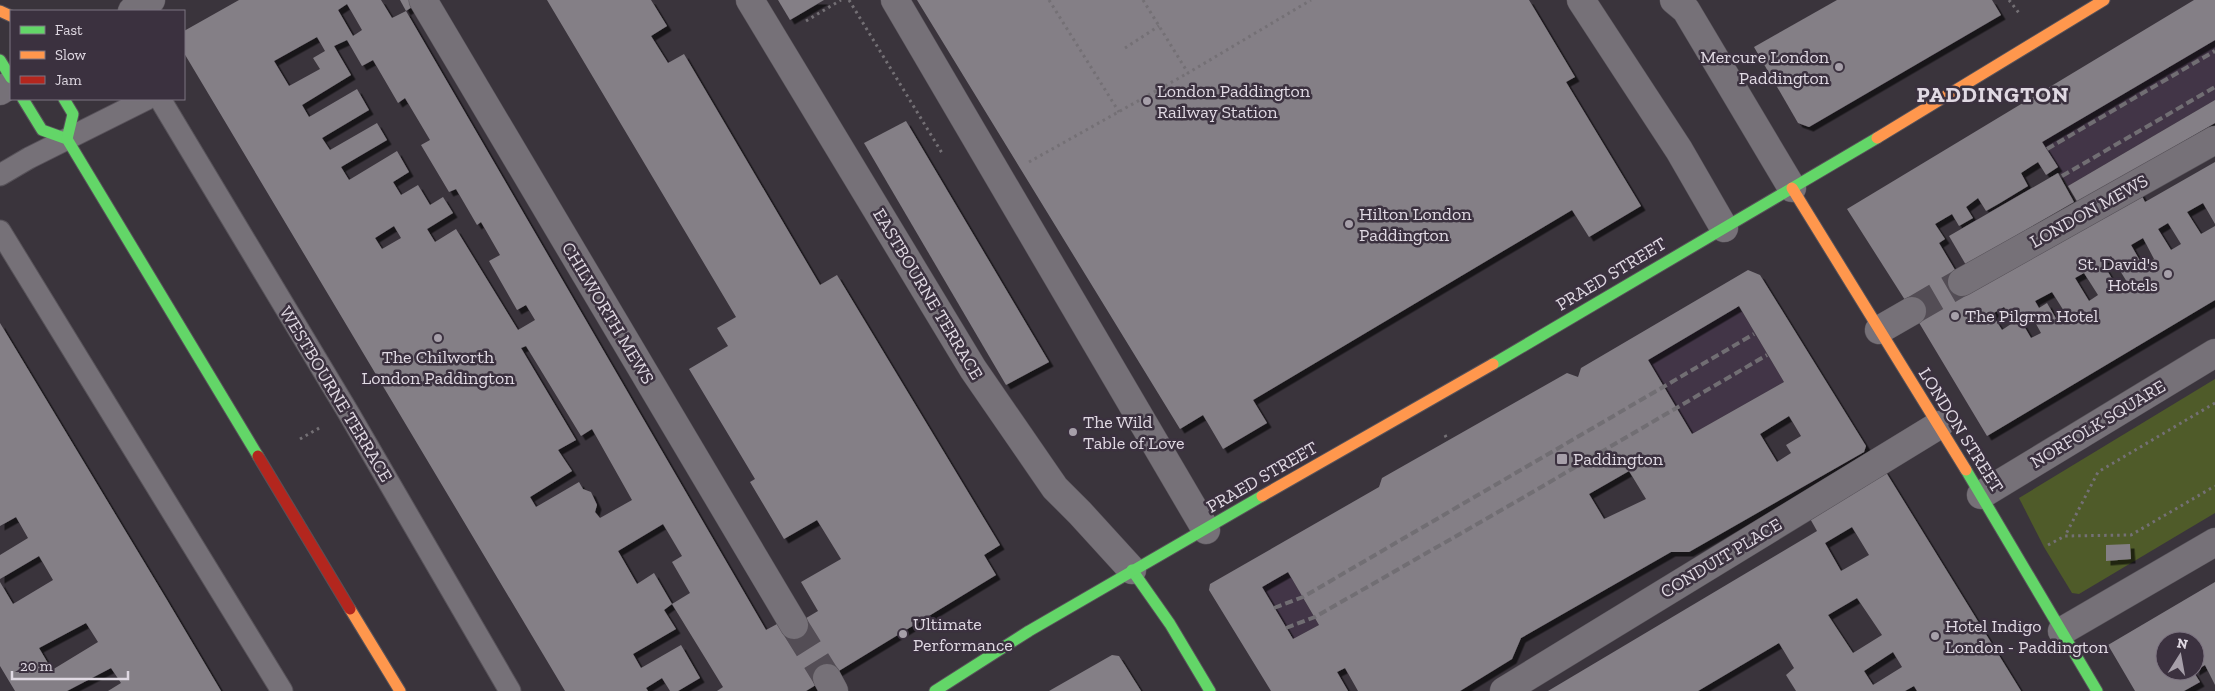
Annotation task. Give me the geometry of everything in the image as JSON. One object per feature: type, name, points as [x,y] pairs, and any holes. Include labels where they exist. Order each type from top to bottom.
[{"type":"main road","name":"PRAED STREET","points":[[935,691],[1029,631],[1132,570],[1206,530],[1724,228],[2104,0]]},
{"type":"main road","points":[[0,60],[10,76]]},
{"type":"main road","points":[[25,100],[42,130],[67,139],[400,691]]},
{"type":"main road","points":[[65,100],[73,114],[67,139]]},
{"type":"main road","name":"LONDON STREET","points":[[1792,188],[1939,425],[2097,691]]},
{"type":"main road","points":[[1132,570],[1170,624],[1210,691]]},
{"type":"street","points":[[134,10],[151,0]]},
{"type":"street","name":"CHILWORTH MEWS","points":[[423,0],[794,625]]},
{"type":"street","name":"EASTBOURNE TERRACE","points":[[750,0],[973,369],[1055,488],[1132,570]]},
{"type":"street","points":[[895,0],[1206,530]]},
{"type":"street","points":[[1582,0],[1679,150],[1724,228]]},
{"type":"street","points":[[1688,3],[1792,188]]},
{"type":"street","name":"LONDON MEWS","points":[[1962,282],[2215,140]]},
{"type":"street","points":[[1879,330],[1912,311]]},
{"type":"street","name":"NORFOLK SQUARE","points":[[1981,495],[2215,353]]},
{"type":"street","name":"CONDUIT PLACE","points":[[1504,691],[1939,425]]},
{"type":"street","points":[[2062,631],[2215,542]]},
{"type":"lane","points":[[0,175],[146,100]]},
{"type":"lane","name":"WESTBOURNE TERRACE","points":[[161,100],[353,420],[510,691]]},
{"type":"lane","points":[[0,231],[282,691]]},
{"type":"path","points":[[806,21],[841,0]]},
{"type":"path","points":[[1049,0],[1118,112]]},
{"type":"path","points":[[1143,0],[1188,73]]},
{"type":"path","points":[[1001,178],[1188,73],[1311,0]]},
{"type":"path","points":[[2009,0],[2012,4]]},
{"type":"path","points":[[1125,48],[1159,26]]},
{"type":"path","points":[[2215,403],[2098,472],[2065,536],[2131,535],[2215,486]]},
{"type":"path","points":[[1445,435],[1448,441]]},
{"type":"shaded area","points":[[2215,40],[2215,100],[2068,186],[2042,142]]},
{"type":"shaded area","points":[[1739,306],[1784,382],[1692,434],[1648,360]]},
{"type":"shaded area","points":[[1288,572],[1319,625],[1293,639],[1262,587]]},
{"type":"green space","points":[[2215,379],[2215,513],[2079,594],[2072,593],[2044,547],[2019,498]]},
{"type":"building","points":[[239,0],[381,0],[392,18],[406,11],[766,630],[777,624],[790,644],[794,641],[786,630],[818,611],[801,582],[841,559],[817,520],[784,539],[750,482],[755,479],[689,369],[728,346],[717,328],[736,317],[547,0],[651,0],[667,26],[651,36],[668,63],[684,54],[820,285],[837,275],[1000,545],[984,555],[996,575],[806,691],[717,691],[723,687],[672,604],[664,610],[676,629],[633,654],[641,668],[681,645],[700,678],[678,691],[670,691],[662,678],[646,688],[648,691],[565,691],[185,55],[185,30]],"holes":[[[347,4],[362,30],[353,36],[338,10]],[[317,37],[325,51],[313,58],[320,69],[289,86],[274,61]],[[347,40],[362,66],[373,60],[398,103],[405,98],[430,140],[421,145],[449,192],[456,189],[477,225],[481,222],[500,255],[489,261],[517,310],[526,305],[535,320],[518,330],[456,229],[435,242],[427,229],[453,213],[443,197],[430,205],[418,185],[401,195],[393,182],[409,172],[397,151],[349,180],[341,167],[387,140],[377,123],[330,150],[322,138],[369,110],[357,89],[309,117],[302,105],[351,75],[334,46]],[[394,226],[401,238],[382,249],[375,238]],[[526,346],[581,436],[592,429],[632,500],[600,518],[595,512],[597,505],[591,492],[583,489],[579,482],[536,507],[530,497],[572,471],[558,450],[576,440],[521,348]],[[663,524],[682,556],[672,562],[690,593],[672,604],[654,573],[637,584],[618,551]]]},
{"type":"building","points":[[400,0],[412,0],[415,5],[406,11]]},
{"type":"building","points":[[778,0],[824,0],[790,20]]},
{"type":"building","name":"Hilton London Paddington","points":[[917,0],[1529,0],[1575,77],[1566,82],[1641,206],[1589,237],[1572,210],[1253,400],[1267,423],[1223,449],[1203,415],[1180,429]]},
{"type":"building","name":"Mercure London Paddington","points":[[1837,0],[1992,0],[2001,15],[1809,127],[1798,123],[1754,47]]},
{"type":"building","points":[[2194,0],[2215,0],[2215,40],[2042,142],[2058,167],[2046,175],[2038,162],[2021,173],[2028,186],[2000,203],[1986,211],[1978,198],[1966,207],[1973,218],[1959,226],[1952,214],[1935,224],[1945,239],[1939,243],[1967,290],[2140,192],[2145,202],[2215,162],[2215,224],[2203,203],[2187,212],[2201,234],[2215,226],[2215,300],[1987,436],[1912,311],[1847,209]],"holes":[[[2168,223],[2181,244],[2171,250],[2158,229]],[[2143,238],[2154,259],[2143,266],[2131,245]],[[2111,256],[2127,282],[2117,287],[2102,262]],[[2084,273],[2098,295],[2089,301],[2075,278]],[[2052,292],[2067,316],[2058,322],[2047,303],[2039,308],[2035,301]],[[2004,307],[2014,322],[2002,330],[1992,314]],[[2030,313],[2041,333],[2031,338],[2020,319]]]},
{"type":"building","points":[[2215,100],[2215,123],[2078,203],[2068,186]]},
{"type":"building","points":[[906,121],[1049,362],[1006,385],[864,143]]},
{"type":"building","points":[[2058,173],[2074,202],[1966,265],[1949,236]]},
{"type":"building","points":[[1748,270],[1760,275],[1866,446],[1864,452],[1689,552],[1671,552],[1521,638],[1512,659],[1460,691],[1358,691],[1345,668],[1337,672],[1348,691],[1271,691],[1209,590],[1210,584],[1379,487],[1382,478],[1567,373],[1578,377],[1581,368]],"holes":[[[1739,306],[1784,382],[1692,434],[1648,360]],[[1789,416],[1801,436],[1786,445],[1791,453],[1777,462],[1760,434]],[[1629,471],[1646,499],[1604,519],[1589,494]],[[1288,572],[1319,625],[1293,639],[1262,587]]]},
{"type":"building","points":[[0,323],[221,691],[108,691],[121,683],[111,668],[67,691],[15,691],[0,666],[0,582],[13,604],[53,580],[39,556],[0,579],[0,555],[28,538],[16,517],[0,526]],"holes":[[[86,623],[98,642],[52,670],[39,648]]]},
{"type":"building","points":[[1884,469],[2021,691],[1917,691],[1914,686],[1905,691],[1796,691],[1786,675],[1794,668],[1779,643],[1698,691],[1548,691],[1817,531],[1808,515]],"holes":[[[1852,527],[1869,555],[1841,571],[1825,543]],[[1857,598],[1882,635],[1853,653],[1828,615]],[[1893,652],[1902,667],[1873,685],[1864,671]]]},
{"type":"building","points":[[2130,544],[2131,559],[2106,561],[2106,545]]},
{"type":"building","points":[[2215,582],[2215,685],[2205,665],[2205,631],[2155,631],[2155,681],[2200,682],[2184,691],[2135,691],[2108,645]]},
{"type":"building","points":[[1112,655],[1119,656],[1141,691],[1049,691]]},
{"type":"tunnel","points":[[1912,311],[1962,282]]},
{"type":"tunnel","points":[[794,625],[827,678]]},
{"type":"railway","points":[[2047,149],[2215,51]]},
{"type":"railway","points":[[2062,176],[2215,87]]},
{"type":"railway","points":[[1274,608],[1303,597],[1754,334]]},
{"type":"railway","points":[[1286,628],[1315,617],[1767,355]]},
{"type":"traffic: fast","points":[[0,60],[10,76]]},
{"type":"traffic: fast","points":[[24,100],[42,130],[67,139],[258,456]]},
{"type":"traffic: fast","points":[[65,100],[73,114],[67,139]]},
{"type":"traffic: fast","points":[[1493,364],[1877,138]]},
{"type":"traffic: fast","points":[[1966,470],[2097,691]]},
{"type":"traffic: fast","points":[[935,691],[1029,631],[1262,496]]},
{"type":"traffic: fast","points":[[1132,570],[1170,624],[1210,691]]},
{"type":"traffic: slow","points":[[1877,138],[2104,0]]},
{"type":"traffic: slow","points":[[0,11],[10,16]]},
{"type":"traffic: slow","points":[[1792,188],[1966,470]]},
{"type":"traffic: slow","points":[[1262,496],[1493,364]]},
{"type":"traffic: slow","points":[[350,609],[400,691]]},
{"type":"traffic: jam","points":[[258,456],[350,609]]},
{"type":"place","name":"Mercure London Paddington","points":[[1839,67]]},
{"type":"place","name":"London Paddington Railway Station","points":[[1147,101]]},
{"type":"place","name":"Hilton London Paddington","points":[[1349,224]]},
{"type":"place","name":"St. David's Hotels","points":[[2168,274]]},
{"type":"place","name":"The Pilgrm Hotel","points":[[1955,316]]},
{"type":"place","name":"The Chilworth London Paddington","points":[[438,338]]},
{"type":"place","name":"The Wild Table of Love","points":[[1073,432]]},
{"type":"place","name":"Paddington","points":[[1562,459]]},
{"type":"place","name":"Ultimate Performance","points":[[903,634]]},
{"type":"place","name":"Hotel Indigo London - Paddington","points":[[1935,636]]},
{"type":"district","name":"PADDINGTON","points":[[1993,94]]}]
